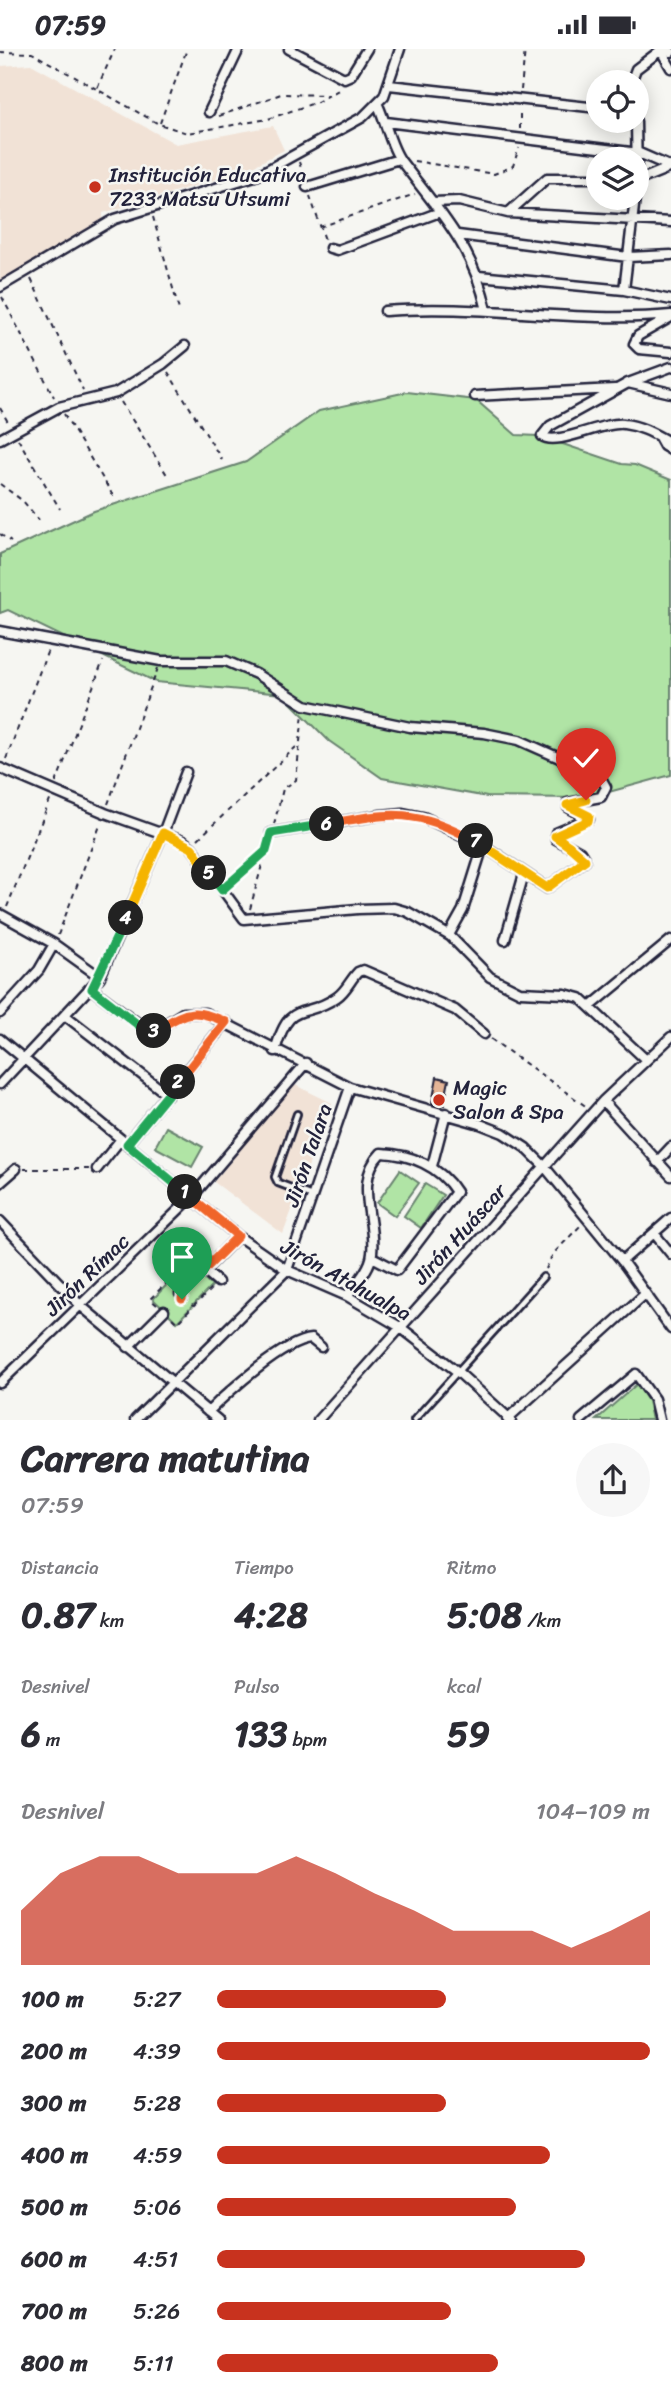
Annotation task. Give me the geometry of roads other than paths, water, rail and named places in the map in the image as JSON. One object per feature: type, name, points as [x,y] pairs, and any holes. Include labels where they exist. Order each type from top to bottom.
[{"type":"street","points":[[209,112],[239,49]]},
{"type":"street","points":[[293,49],[340,77],[351,75],[367,49]]},
{"type":"street","points":[[0,290],[92,231],[151,207],[258,175],[297,155],[378,105],[389,85],[400,49]]},
{"type":"street","points":[[660,50],[671,68]]},
{"type":"street","points":[[636,70],[660,50],[671,52]]},
{"type":"street","points":[[389,85],[586,107]]},
{"type":"street","points":[[378,105],[399,159],[458,235],[479,276],[487,310]]},
{"type":"street","points":[[386,122],[597,147]]},
{"type":"street","points":[[649,157],[671,167]]},
{"type":"street","points":[[307,187],[399,159]]},
{"type":"street","points":[[649,176],[671,167]]},
{"type":"street","points":[[508,213],[547,178],[586,178]]},
{"type":"street","points":[[433,202],[459,201],[508,213],[671,222]]},
{"type":"street","points":[[625,291],[633,210]]},
{"type":"street","points":[[330,248],[337,250],[440,212]]},
{"type":"street","points":[[458,235],[628,257],[671,255]]},
{"type":"street","points":[[479,276],[625,291],[671,300]]},
{"type":"street","points":[[385,311],[487,310],[637,318],[671,316]]},
{"type":"street","points":[[671,316],[638,336],[634,344],[639,349],[671,352]]},
{"type":"street","points":[[0,439],[59,407],[116,393],[163,364],[186,346]]},
{"type":"street","points":[[671,367],[628,383],[550,426],[542,436],[553,439],[617,424],[657,435],[671,443]]},
{"type":"street","points":[[628,383],[671,393]]},
{"type":"street","points":[[475,396],[618,389]]},
{"type":"street","points":[[657,435],[663,446],[671,450]]},
{"type":"street","points":[[0,631],[161,661],[226,661],[256,674],[305,705],[410,727],[484,733],[519,740],[600,776],[606,787],[601,797],[568,803],[568,807],[589,816],[588,821],[555,836],[580,852],[585,860],[547,888],[444,824],[403,813],[271,833]]},
{"type":"street","points":[[1,769],[105,813],[163,833],[190,847],[239,915],[247,920],[394,908],[408,912],[449,935],[490,977],[520,992],[565,994],[591,1006],[645,1059]]},
{"type":"street","points":[[0,1084],[100,978],[163,833],[186,772]]},
{"type":"street","points":[[449,935],[463,910],[483,846]]},
{"type":"street","points":[[505,940],[524,874]]},
{"type":"street","points":[[0,914],[54,943],[100,978]]},
{"type":"street","points":[[591,1006],[671,940]]},
{"type":"street","points":[[0,1013],[39,970],[54,943]]},
{"type":"street","points":[[275,1051],[288,1019],[296,1012],[334,999],[347,989],[358,972],[363,970],[455,1010],[484,1034]]},
{"type":"street","points":[[92,989],[151,1033],[183,1013],[205,1013],[350,1087],[446,1113],[503,1133],[544,1166],[622,1261],[671,1329]]},
{"type":"street","points":[[66,1016],[168,1095]]},
{"type":"street","points":[[97,1169],[168,1095],[226,1022]]},
{"type":"street","name":"Jirón Huáscar","points":[[318,1420],[593,1111],[671,1037]]},
{"type":"street","name":"Jirón Atahualpa","points":[[0,1039],[238,1236],[287,1270],[348,1296],[400,1327],[458,1372],[509,1419]]},
{"type":"street","name":"Jirón Rímac","points":[[0,1383],[192,1197],[306,1063]]},
{"type":"street","name":"Jirón Talara","points":[[135,1420],[287,1270],[350,1087]]},
{"type":"street","points":[[603,1101],[671,1176]]},
{"type":"street","points":[[432,1166],[446,1113]]},
{"type":"street","points":[[656,1161],[671,1147]]},
{"type":"street","points":[[348,1296],[372,1257],[366,1189],[376,1158],[381,1153],[391,1153],[432,1166],[456,1192],[397,1270],[372,1257]]},
{"type":"street","points":[[0,1183],[16,1169]]},
{"type":"street","points":[[622,1261],[671,1218]]},
{"type":"street","points":[[0,1221],[81,1306],[218,1420]]},
{"type":"street","points":[[654,1233],[671,1254]]},
{"type":"street","points":[[205,1270],[238,1236]]},
{"type":"street","points":[[191,1259],[218,1282]]},
{"type":"street","points":[[509,1419],[645,1294]]},
{"type":"street","points":[[128,1347],[164,1311]]},
{"type":"street","points":[[208,1412],[244,1376],[296,1344],[311,1339],[321,1347]]},
{"type":"street","points":[[581,1420],[636,1374],[654,1399],[659,1420]]},
{"type":"lane","points":[[297,1114],[275,1177],[278,1183],[312,1196]]},
{"type":"lane","points":[[414,1420],[543,1276]]},
{"type":"place","name":"Institución Educativa 7233 Matsu Utsumi","points":[[95,187]]},
{"type":"place","name":"Magic Salon & Spa","points":[[439,1100]]}]
